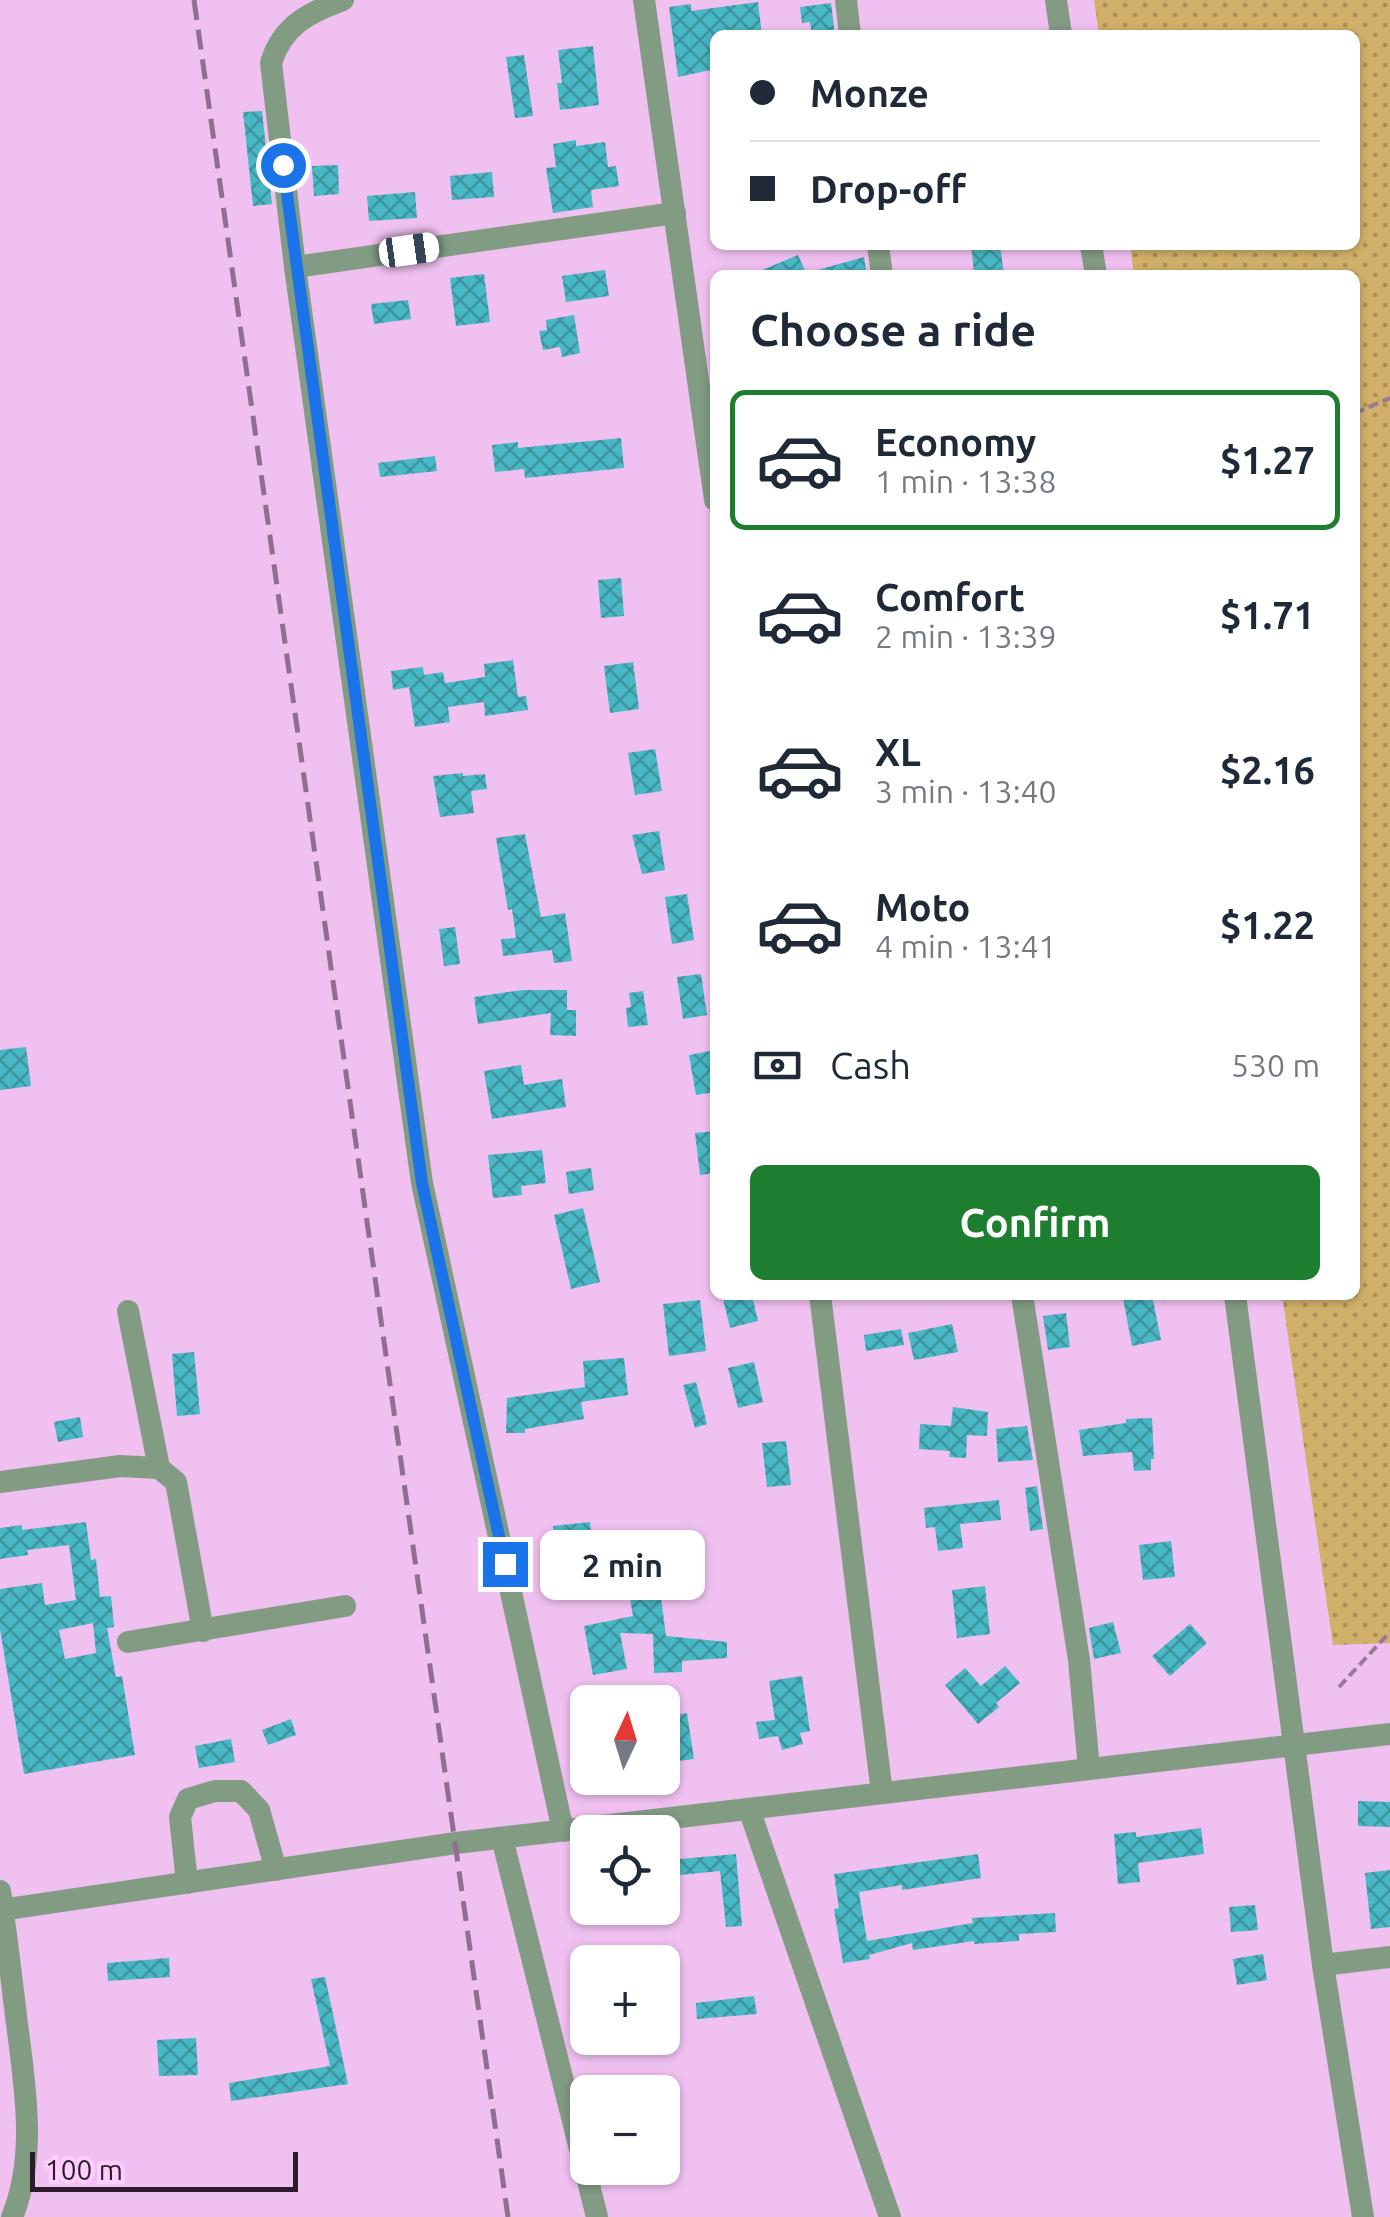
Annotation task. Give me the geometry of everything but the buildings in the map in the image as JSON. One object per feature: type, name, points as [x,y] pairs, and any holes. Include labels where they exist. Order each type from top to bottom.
[{"type":"street","points":[[342,0],[292,24],[277,45],[271,63],[294,266],[422,1183],[562,1831]]},
{"type":"street","points":[[644,0],[710,463]]},
{"type":"street","points":[[846,0],[849,30]]},
{"type":"street","points":[[1056,0],[1060,30]]},
{"type":"street","points":[[294,266],[676,213]]},
{"type":"street","points":[[821,1300],[882,1793]]},
{"type":"street","points":[[1023,1300],[1079,1660],[1089,1769]]},
{"type":"street","points":[[1236,1300],[1323,1966],[1363,2217]]},
{"type":"street","points":[[128,1311],[159,1468]]},
{"type":"street","points":[[0,1482],[120,1466],[159,1468],[176,1482],[202,1631]]},
{"type":"street","points":[[128,1642],[345,1606]]},
{"type":"street","points":[[10,2206],[26,2160],[26,2101],[1,1904],[187,1883],[502,1838],[1390,1734]]},
{"type":"street","points":[[187,1883],[180,1818],[188,1799],[214,1792],[242,1791],[259,1810],[276,1870]]},
{"type":"street","points":[[749,1809],[890,2217]]},
{"type":"street","points":[[502,1838],[597,2217]]},
{"type":"street","points":[[1323,1966],[1390,1958]]},
{"type":"path","points":[[1360,412],[1390,398]]},
{"type":"path","points":[[1339,1687],[1390,1632]]},
{"type":"shaded area","points":[[1094,0],[1390,0],[1390,1643],[1333,1645],[1283,1300],[1360,1300],[1360,270],[1133,270],[1131,250],[1360,250],[1360,30],[1098,30]]},
{"type":"railway","points":[[194,0],[508,2217]]},
{"type":"route","points":[[283,165],[422,1183],[505,1564]]}]
